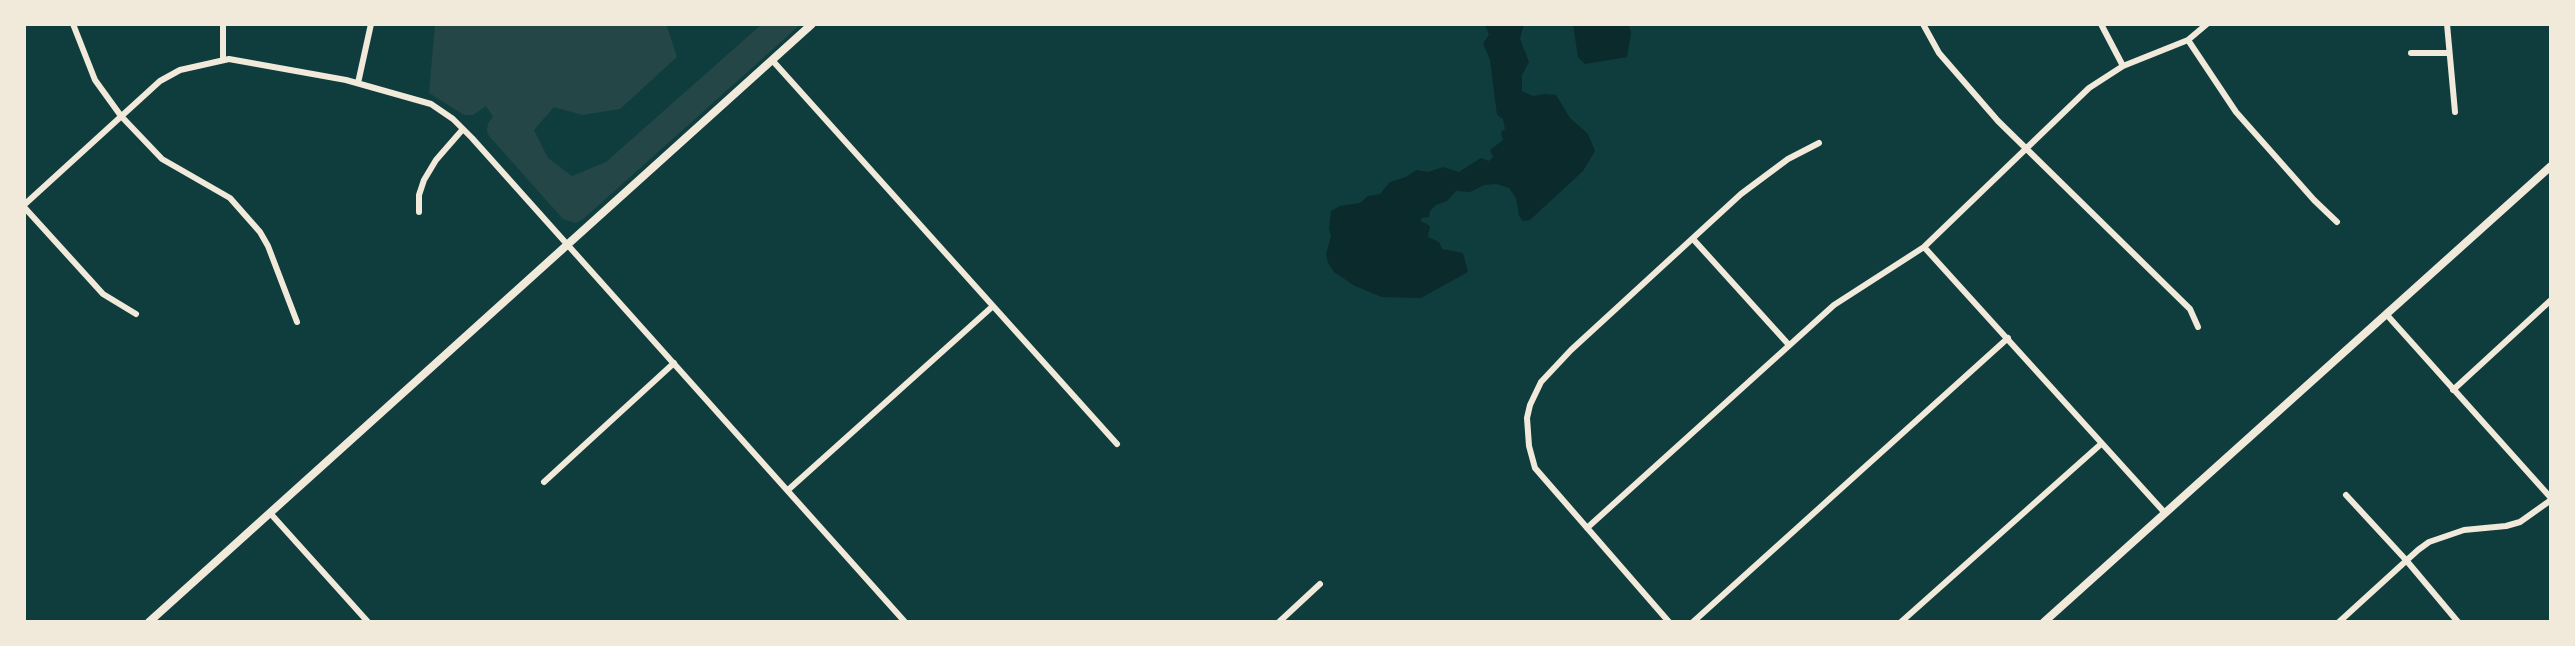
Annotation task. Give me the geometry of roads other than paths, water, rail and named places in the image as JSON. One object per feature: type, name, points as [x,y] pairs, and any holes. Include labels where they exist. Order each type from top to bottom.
[{"type":"main road","points":[[149,622],[812,24]]},
{"type":"street","points":[[73,24],[96,80],[121,116],[162,159],[230,198],[244,213],[268,246],[297,322]]},
{"type":"street","points":[[223,24],[223,60]]},
{"type":"street","points":[[358,83],[371,24]]},
{"type":"street","points":[[1923,24],[1939,53],[1957,75],[2026,149],[2190,309],[2198,327]]},
{"type":"street","points":[[2101,24],[2123,66]]},
{"type":"street","points":[[1587,528],[1834,305],[1924,247],[2089,88],[2123,66],[2188,40],[2207,24]]},
{"type":"street","points":[[2447,24],[2455,112]]},
{"type":"street","points":[[2188,40],[2236,111],[2314,200],[2337,222]]},
{"type":"street","points":[[2411,53],[2448,53]]},
{"type":"street","points":[[136,314],[103,294],[24,206],[160,81],[180,70],[229,59],[358,83],[431,104],[463,129],[905,622]]},
{"type":"street","points":[[772,60],[1118,444]]},
{"type":"street","points":[[419,212],[419,195],[424,180],[436,160],[463,129]]},
{"type":"street","points":[[1669,622],[1535,468],[1528,446],[1527,418],[1541,382],[1571,350],[1741,194],[1788,159],[1819,143]]},
{"type":"street","points":[[2044,622],[2551,166]]},
{"type":"street","points":[[1693,239],[1789,345]]},
{"type":"street","points":[[1924,247],[2165,513]]},
{"type":"street","points":[[2453,390],[2551,300]]},
{"type":"street","points":[[788,490],[993,306]]},
{"type":"street","points":[[2339,622],[2418,550],[2447,535],[2520,522],[2551,499],[2387,315]]},
{"type":"street","points":[[1693,622],[2008,338]]},
{"type":"street","points":[[544,482],[674,363]]},
{"type":"street","points":[[1901,622],[2101,444]]},
{"type":"street","points":[[2346,495],[2406,560],[2458,622]]},
{"type":"street","points":[[270,513],[368,622]]},
{"type":"street","points":[[1279,622],[1320,584]]}]
